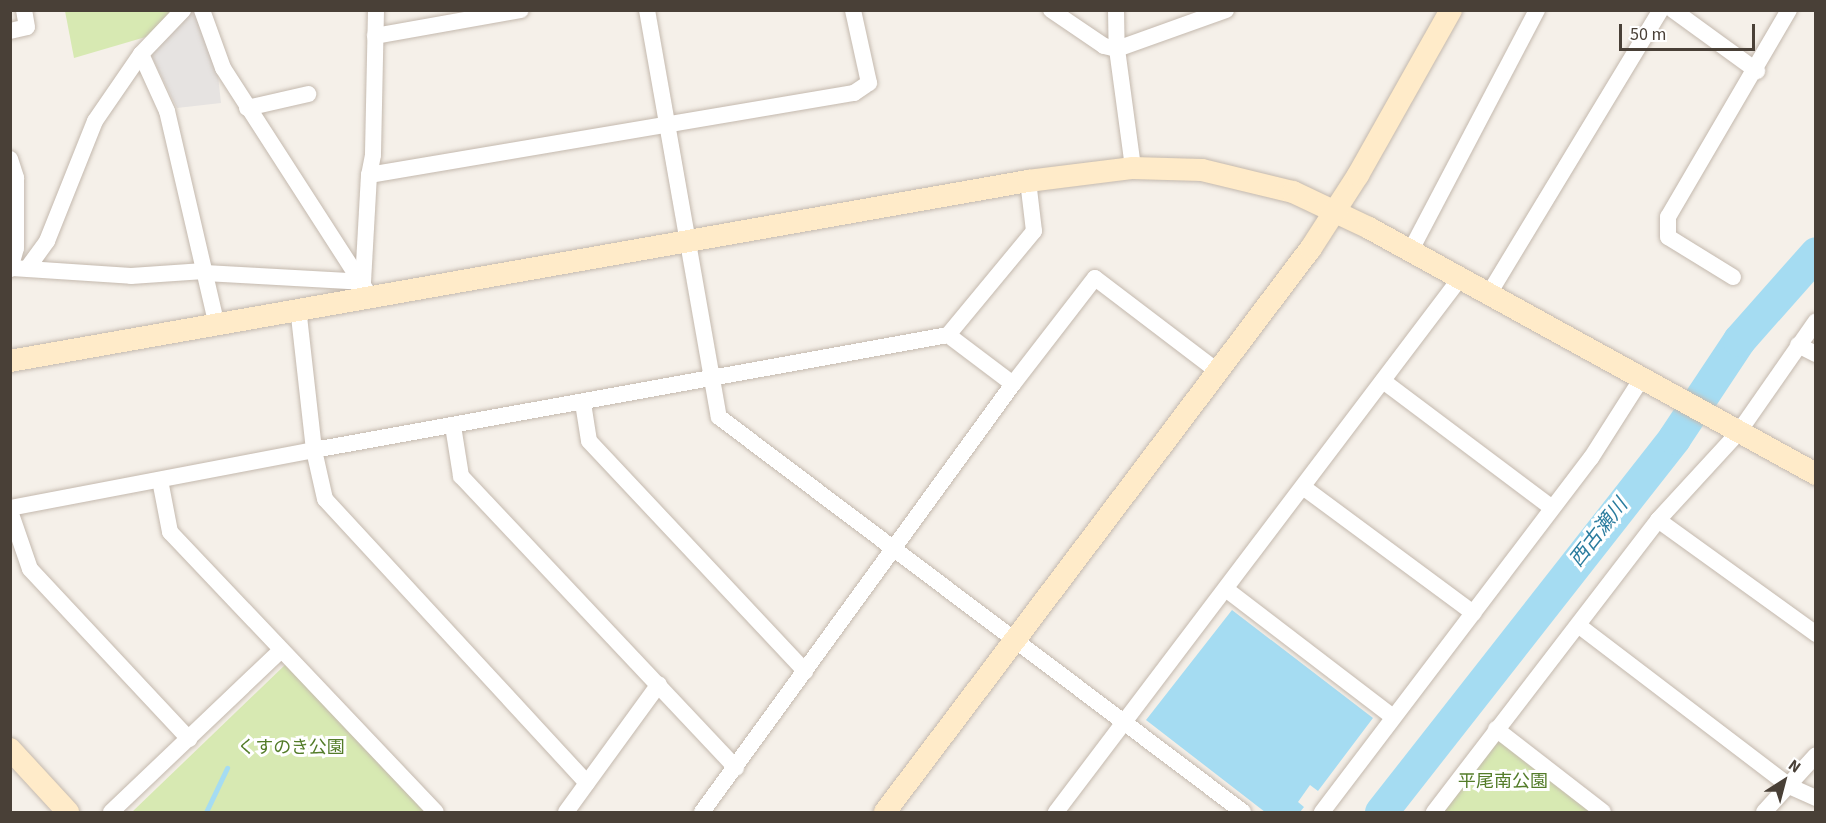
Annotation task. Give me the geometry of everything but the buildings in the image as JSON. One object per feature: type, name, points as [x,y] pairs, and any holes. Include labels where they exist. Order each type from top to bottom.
[{"type":"street","points":[[10,31],[27,27],[24,10]]},
{"type":"street","points":[[17,268],[47,241],[95,121],[141,54],[183,10]]},
{"type":"street","points":[[202,10],[223,68],[367,289]]},
{"type":"street","points":[[367,289],[376,10]]},
{"type":"street","points":[[375,36],[521,10]]},
{"type":"street","points":[[647,10],[665,125],[690,240],[719,417],[1017,639],[1243,813]]},
{"type":"street","points":[[369,175],[854,93],[869,83],[853,10]]},
{"type":"street","points":[[1051,10],[1104,46],[1117,49],[1226,10]]},
{"type":"street","points":[[1116,10],[1117,49],[1133,168]]},
{"type":"street","points":[[885,813],[1218,371],[1335,211],[1451,10]]},
{"type":"street","points":[[1411,250],[1537,10]]},
{"type":"street","points":[[1490,292],[1661,10]]},
{"type":"street","points":[[1673,10],[1757,71]]},
{"type":"street","points":[[1733,277],[1668,237],[1666,229],[1668,217],[1757,71],[1789,10]]},
{"type":"street","points":[[141,54],[167,111],[216,322]]},
{"type":"street","points":[[247,108],[308,94]]},
{"type":"street","points":[[10,159],[16,178],[12,212],[17,268]]},
{"type":"street","points":[[10,361],[298,308],[367,289],[690,240],[1028,181],[1133,168],[1202,170],[1293,192],[1335,211],[1490,292],[1640,381],[1815,474]]},
{"type":"street","points":[[189,740],[30,569],[10,510],[314,450],[948,335],[1034,231],[1028,181]]},
{"type":"street","points":[[17,268],[131,276],[204,272],[367,289]]},
{"type":"street","points":[[1056,813],[1227,590],[1461,277]]},
{"type":"street","points":[[702,813],[1013,384],[1095,278],[1218,371]]},
{"type":"street","points":[[298,308],[314,450],[325,499],[587,783]]},
{"type":"street","points":[[1434,813],[1658,520],[1738,433],[1815,321]]},
{"type":"street","points":[[948,335],[1013,384]]},
{"type":"street","points":[[1798,345],[1815,354]]},
{"type":"street","points":[[1383,381],[1552,508]]},
{"type":"street","points":[[1322,813],[1592,458],[1640,381]]},
{"type":"street","points":[[583,403],[589,441],[805,672]]},
{"type":"street","points":[[453,426],[461,476],[736,768]]},
{"type":"street","points":[[160,480],[170,532],[436,813]]},
{"type":"street","points":[[1304,487],[1473,614]]},
{"type":"street","points":[[1658,520],[1815,634]]},
{"type":"street","points":[[1227,590],[1393,717]]},
{"type":"street","points":[[1578,625],[1789,786],[1815,798]]},
{"type":"street","points":[[111,813],[281,650]]},
{"type":"street","points":[[566,813],[658,684]]},
{"type":"street","points":[[1496,729],[1603,813]]},
{"type":"street","points":[[10,749],[68,813]]},
{"type":"street","points":[[1764,813],[1815,755]]},
{"type":"green space","points":[[65,11],[171,11],[149,36],[74,58]]},
{"type":"green space","name":"くすのき公園","points":[[287,663],[437,812],[132,812]]},
{"type":"green space","name":"平尾南公園","points":[[1497,737],[1594,812],[1441,812]]},
{"type":"shaded area","points":[[196,11],[216,57],[221,103],[177,108],[152,57],[152,50],[186,12]]},
{"type":"water","points":[[1232,610],[1373,718],[1318,791],[1310,785],[1298,802],[1304,807],[1300,812],[1265,812],[1146,720]]},
{"type":"waterway","name":"西古瀬川","points":[[1381,812],[1674,438],[1739,340],[1816,253]]},
{"type":"waterway","points":[[206,812],[227,768]]}]
